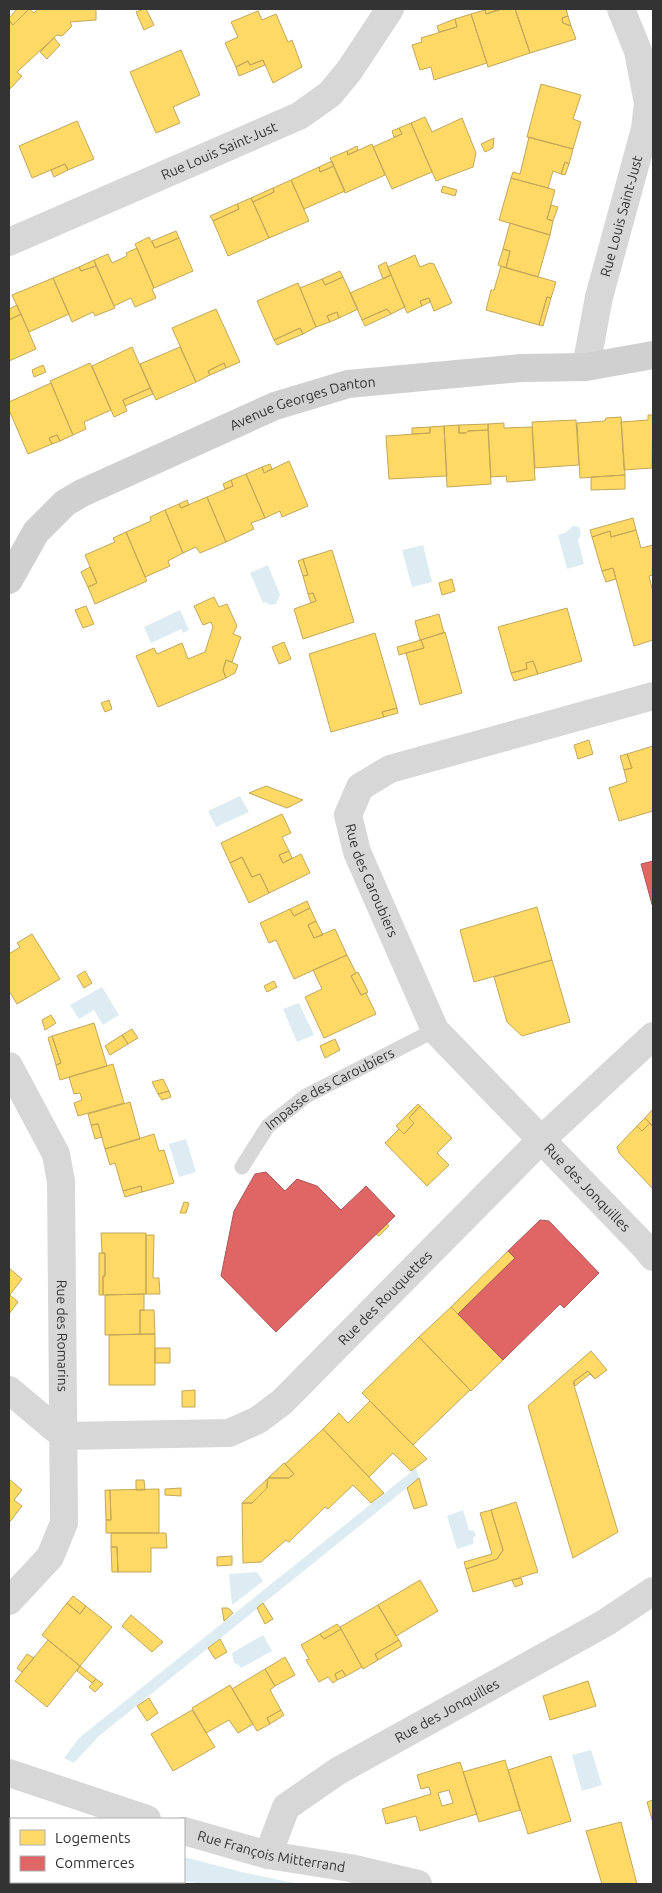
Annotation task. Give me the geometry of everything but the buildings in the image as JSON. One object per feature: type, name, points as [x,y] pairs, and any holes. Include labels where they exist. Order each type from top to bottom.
[{"type":"street","name":"Rue Louis Saint-Just","points":[[9,242],[299,116],[330,94],[349,71],[390,9]]},
{"type":"street","name":"Rue Louis Saint-Just","points":[[586,367],[599,297],[645,129],[648,103],[638,52],[621,9]]},
{"type":"street","name":"Avenue Georges Danton","points":[[11,567],[36,532],[65,503],[82,493],[275,406],[348,384],[522,368],[586,367],[653,355]]},
{"type":"street","name":"Rue des Caroubiers","points":[[541,1140],[435,1030],[358,852],[348,815],[360,788],[390,769],[653,696]]},
{"type":"street","name":"Rue des Rouquettes","points":[[64,1436],[229,1433],[258,1420],[282,1402],[541,1140],[653,1036]]},
{"type":"street","name":"Rue des Romarins","points":[[9,1066],[56,1154],[61,1182],[64,1436],[64,1523],[50,1557],[9,1601]]},
{"type":"street","name":"Rue des Jonquilles","points":[[541,1140],[653,1257]]},
{"type":"street","points":[[9,1390],[64,1436]]},
{"type":"street","name":"Rue des Jonquilles","points":[[268,1855],[286,1807],[338,1770],[605,1623],[653,1591]]},
{"type":"street","points":[[9,1773],[52,1789],[144,1818]]},
{"type":"street","name":"Rue François Mitterrand","points":[[185,1831],[268,1855],[350,1868],[418,1884]]},
{"type":"lane","name":"Impasse des Caroubiers","points":[[242,1167],[268,1126],[306,1096],[435,1030]]},
{"type":"shaded area","points":[[573,526],[579,527],[581,534],[578,540],[584,564],[567,569],[558,535],[565,533]]},
{"type":"shaded area","points":[[423,545],[432,582],[412,587],[402,550]]},
{"type":"shaded area","points":[[268,565],[280,595],[276,604],[270,605],[265,602],[263,603],[250,573]]},
{"type":"shaded area","points":[[180,610],[189,630],[183,633],[181,629],[151,643],[144,627]]},
{"type":"shaded area","points":[[240,796],[249,812],[216,827],[208,811]]},
{"type":"shaded area","points":[[102,987],[119,1015],[103,1025],[94,1010],[79,1019],[70,1005]]},
{"type":"shaded area","points":[[299,1003],[314,1035],[297,1042],[283,1009]]},
{"type":"shaded area","points":[[186,1139],[196,1172],[179,1177],[169,1144]]},
{"type":"shaded area","points":[[416,1468],[419,1478],[99,1736],[74,1763],[64,1758],[79,1738]]},
{"type":"shaded area","points":[[463,1510],[469,1530],[474,1531],[476,1535],[473,1538],[473,1544],[457,1549],[447,1516]]},
{"type":"shaded area","points":[[257,1572],[263,1581],[232,1605],[229,1574]]},
{"type":"shaded area","points":[[263,1635],[272,1651],[241,1668],[234,1663],[232,1653]]},
{"type":"shaded area","points":[[591,1750],[602,1785],[582,1791],[572,1755]]},
{"type":"shaded area","points":[[185,1857],[298,1884],[195,1883],[185,1880]]}]
